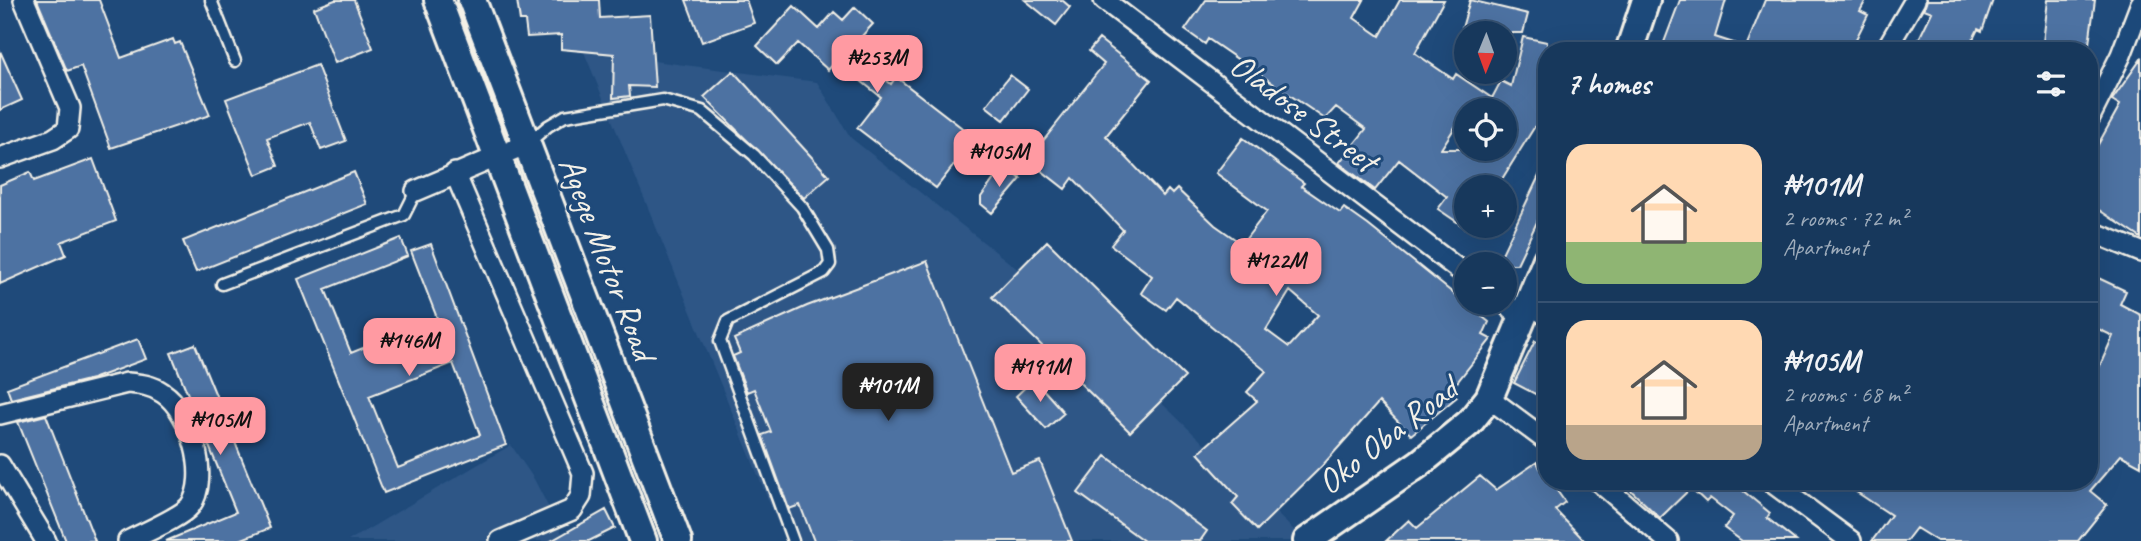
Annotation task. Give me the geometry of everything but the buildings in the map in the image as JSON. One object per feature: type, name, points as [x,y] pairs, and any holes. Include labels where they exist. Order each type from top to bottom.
[{"type":"main road","name":"Agege Motor Road","points":[[438,0],[643,541]]},
{"type":"main road","name":"Agege Motor Road","points":[[472,0],[678,541]]},
{"type":"main road","points":[[1632,42],[1646,0]]},
{"type":"main road","name":"Oko Oba Road","points":[[1307,541],[1420,463],[1469,423],[1489,398],[1538,281]]},
{"type":"street","points":[[0,158],[53,139],[68,129],[70,108],[24,0]]},
{"type":"street","name":"Oladose Street","points":[[1104,0],[1454,266]]},
{"type":"street","points":[[1890,42],[1915,0]]},
{"type":"street","points":[[2098,101],[2121,55],[2141,4]]},
{"type":"street","points":[[416,191],[527,144]]},
{"type":"street","points":[[454,173],[583,473],[581,496],[572,510],[500,541]]},
{"type":"street","points":[[2098,234],[2141,252]]},
{"type":"street","points":[[0,414],[127,383],[146,384],[164,393],[178,408],[197,451],[199,471],[196,495],[188,509],[128,541]]},
{"type":"street","points":[[1489,398],[1538,434]]},
{"type":"street","points":[[0,465],[46,541]]},
{"type":"street","points":[[1607,490],[1656,537]]},
{"type":"street","points":[[1782,490],[1852,541]]},
{"type":"lane","points":[[211,0],[236,61]]},
{"type":"lane","points":[[527,144],[565,116],[663,100],[702,111],[754,155],[802,207],[828,250],[830,264],[824,272],[728,320],[720,341],[793,541]]},
{"type":"lane","points":[[222,284],[404,215],[416,191]]},
{"type":"shaded area","points":[[584,52],[817,82],[851,138],[1043,289],[1299,535],[1294,541],[785,541]]},
{"type":"shaded area","points":[[511,445],[534,479],[566,541],[348,541]]}]
